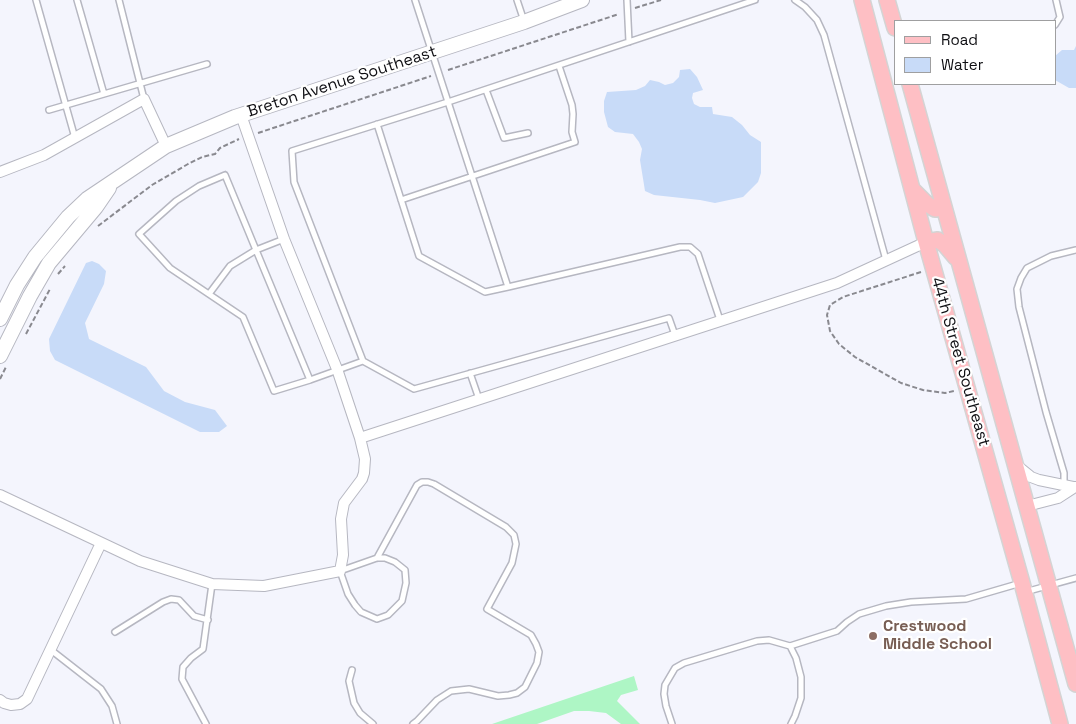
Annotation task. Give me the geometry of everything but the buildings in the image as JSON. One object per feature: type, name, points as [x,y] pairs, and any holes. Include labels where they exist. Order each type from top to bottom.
[{"type":"main road","name":"Breton Avenue Southeast","points":[[0,319],[17,285],[55,231],[87,199],[166,146],[241,115],[524,22],[582,0]]},
{"type":"main road","name":"44th Street Southeast","points":[[862,0],[926,242],[1024,588],[1060,724]]},
{"type":"main road","points":[[887,0],[894,24]]},
{"type":"main road","name":"44th Street Southeast","points":[[910,85],[1076,684]]},
{"type":"main road","name":"Breton Avenue Southeast","points":[[0,356],[49,263],[96,207],[112,183]]},
{"type":"main road","points":[[912,189],[935,209],[944,208]]},
{"type":"main road","points":[[926,242],[938,240],[953,253],[961,266]]},
{"type":"main road","points":[[994,483],[1017,503],[1027,506]]},
{"type":"street","points":[[0,172],[44,156],[144,99],[166,146]]},
{"type":"street","points":[[0,495],[140,561],[212,584],[264,586],[340,572],[343,555],[341,519],[344,503],[362,479],[365,459],[337,369],[284,239],[241,115]]},
{"type":"street","points":[[360,438],[837,282],[926,242]]},
{"type":"street","points":[[1015,464],[1039,480],[1071,486]]},
{"type":"street","points":[[1027,506],[1058,498],[1071,486]]},
{"type":"street","points":[[0,700],[11,705],[20,704],[27,699],[101,543]]},
{"type":"lane","points":[[36,0],[76,138]]},
{"type":"lane","points":[[78,0],[104,94]]},
{"type":"lane","points":[[119,0],[144,99]]},
{"type":"lane","points":[[415,0],[508,287]]},
{"type":"lane","points":[[517,0],[524,22]]},
{"type":"lane","points":[[627,0],[629,42]]},
{"type":"lane","points":[[675,335],[669,318],[414,389],[363,361],[294,182],[292,151],[486,90],[755,0]]},
{"type":"lane","points":[[794,0],[805,7],[817,20],[824,36],[886,260]]},
{"type":"lane","points":[[1056,0],[1060,17],[1056,23]]},
{"type":"lane","points":[[49,110],[207,64]]},
{"type":"lane","points":[[401,200],[575,142],[572,132],[572,105],[559,66]]},
{"type":"lane","points":[[486,90],[504,138],[528,132]]},
{"type":"lane","points":[[377,124],[419,256],[485,292],[680,247],[690,248],[698,254],[720,320]]},
{"type":"lane","points":[[310,380],[225,175],[199,186],[176,201],[138,234],[170,268],[243,317],[274,390],[310,380],[363,361]]},
{"type":"lane","points":[[209,294],[230,266],[256,250],[284,239]]},
{"type":"lane","points":[[1071,486],[1064,473],[1046,412],[1019,307],[1017,289],[1027,268],[1051,256],[1076,250]]},
{"type":"lane","points":[[470,373],[479,399]]},
{"type":"lane","points":[[377,558],[417,485],[422,482],[434,484],[506,527],[514,535],[516,544],[512,564],[487,609],[531,635],[536,644],[538,663],[525,687],[517,693],[498,696],[469,689],[451,691],[436,700],[412,724]]},
{"type":"lane","points":[[377,558],[395,562],[405,570],[406,583],[402,602],[388,615],[377,620],[361,612],[356,606],[348,594],[340,572],[377,558]]},
{"type":"lane","points":[[672,724],[664,694],[665,685],[675,668],[684,662],[757,641],[769,640],[790,646],[837,631],[859,614],[886,606],[911,602],[966,599],[1024,588],[1049,586],[1076,578]]},
{"type":"lane","points":[[206,724],[182,679],[182,667],[203,649],[212,584]]},
{"type":"lane","points":[[115,632],[171,599],[179,600],[194,616],[208,620]]},
{"type":"lane","points":[[790,646],[796,658],[801,684],[801,698],[791,724]]},
{"type":"lane","points":[[50,650],[101,690],[112,706],[118,724]]},
{"type":"lane","points":[[352,670],[349,681],[354,703],[360,714],[373,724]]},
{"type":"path","points":[[933,267],[843,297],[830,305],[828,315],[830,331],[839,344],[855,357],[900,383],[923,390],[945,393],[967,388]]},
{"type":"green space","points":[[634,676],[638,690],[621,695],[617,701],[640,724],[621,724],[606,713],[574,711],[537,724],[492,724]]},
{"type":"water","points":[[1076,46],[1076,88],[1069,88],[1056,81],[1056,55],[1062,50],[1074,50]]},
{"type":"water","points":[[690,69],[697,77],[703,90],[693,93],[694,104],[700,107],[712,107],[713,114],[732,117],[750,135],[761,142],[761,173],[758,182],[743,197],[715,203],[654,195],[645,191],[640,160],[642,149],[639,142],[633,134],[615,132],[608,127],[604,112],[604,101],[607,92],[636,90],[645,86],[650,80],[665,85],[673,83],[679,77],[680,70]]},
{"type":"water","points":[[92,261],[99,264],[106,271],[104,284],[85,323],[89,339],[146,367],[164,391],[185,402],[215,410],[227,426],[219,432],[200,432],[55,360],[50,351],[49,339],[86,263]]},
{"type":"place","name":"Crestwood Middle School","points":[[873,636]]}]
